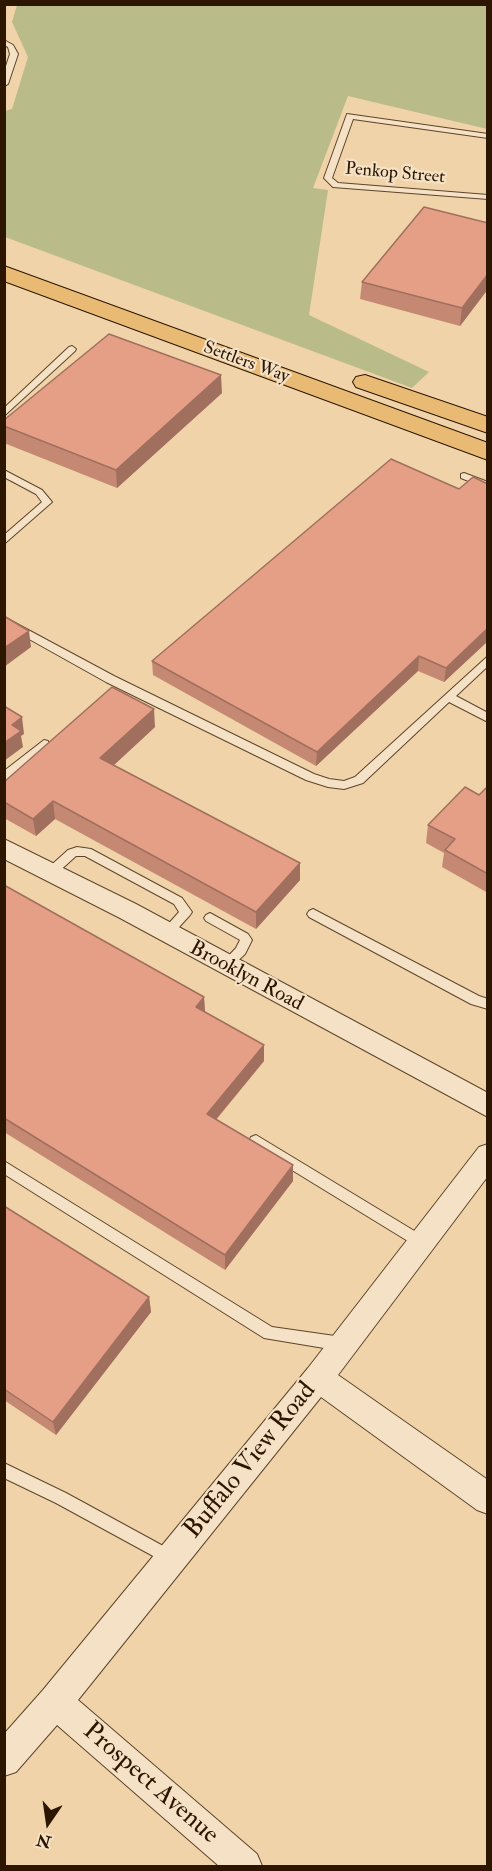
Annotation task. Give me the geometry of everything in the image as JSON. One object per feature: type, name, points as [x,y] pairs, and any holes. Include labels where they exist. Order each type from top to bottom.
[{"type":"main road","name":"Settlers Way","points":[[4,254],[488,426]]},
{"type":"main road","name":"Settlers Way","points":[[4,273],[488,452]]},
{"type":"street","name":"Brooklyn Road","points":[[4,848],[488,1106]]},
{"type":"street","name":"Buffalo View Road","points":[[4,1760],[55,1702],[318,1378],[488,1155]]},
{"type":"street","points":[[318,1378],[488,1499]]},
{"type":"street","name":"Prospect Avenue","points":[[55,1702],[245,1866]]},
{"type":"lane","points":[[4,42],[11,46],[14,54],[4,84]]},
{"type":"lane","name":"Penkop Street","points":[[488,136],[350,116],[328,178],[336,185],[488,197]]},
{"type":"lane","points":[[4,413],[72,349]]},
{"type":"lane","points":[[4,473],[39,492],[47,502],[4,541]]},
{"type":"lane","points":[[464,476],[488,486]]},
{"type":"lane","points":[[4,620],[110,679],[310,777],[344,785],[359,780],[488,659]]},
{"type":"lane","points":[[449,697],[488,718]]},
{"type":"lane","points":[[4,778],[44,744]]},
{"type":"lane","points":[[51,872],[77,851],[87,852],[118,868],[178,901],[183,907],[186,912],[167,933]]},
{"type":"lane","points":[[313,914],[475,1000],[488,1004]]},
{"type":"lane","points":[[210,918],[244,936],[246,940],[241,951],[225,966]]},
{"type":"lane","points":[[256,1142],[421,1242]]},
{"type":"lane","points":[[4,1167],[269,1333],[344,1344]]},
{"type":"lane","points":[[4,1470],[172,1558]]},
{"type":"green space","points":[[17,5],[487,5],[487,129],[348,96],[313,188],[328,190],[309,315],[429,372],[412,388],[5,237],[5,111],[12,109],[28,57],[12,22]]},
{"type":"building","points":[[424,207],[488,223],[488,274],[462,308],[362,282]]},
{"type":"building","points":[[109,334],[221,375],[116,470],[4,426],[4,420]]},
{"type":"building","points":[[391,459],[459,489],[473,477],[488,484],[488,628],[446,668],[419,656],[317,752],[152,661]]},
{"type":"building","points":[[4,616],[29,631],[4,648]]},
{"type":"building","points":[[112,687],[154,709],[100,758],[300,863],[256,912],[53,801],[33,819],[4,802],[4,782]]},
{"type":"building","points":[[4,706],[22,717],[12,725],[21,731],[4,743]]},
{"type":"building","points":[[488,786],[488,874],[445,850],[455,839],[428,825],[465,787],[479,795]]},
{"type":"building","points":[[4,885],[204,997],[196,1007],[264,1045],[207,1114],[293,1165],[225,1255],[4,1118]]},
{"type":"building","points":[[4,1206],[149,1297],[53,1422],[4,1389]]}]
